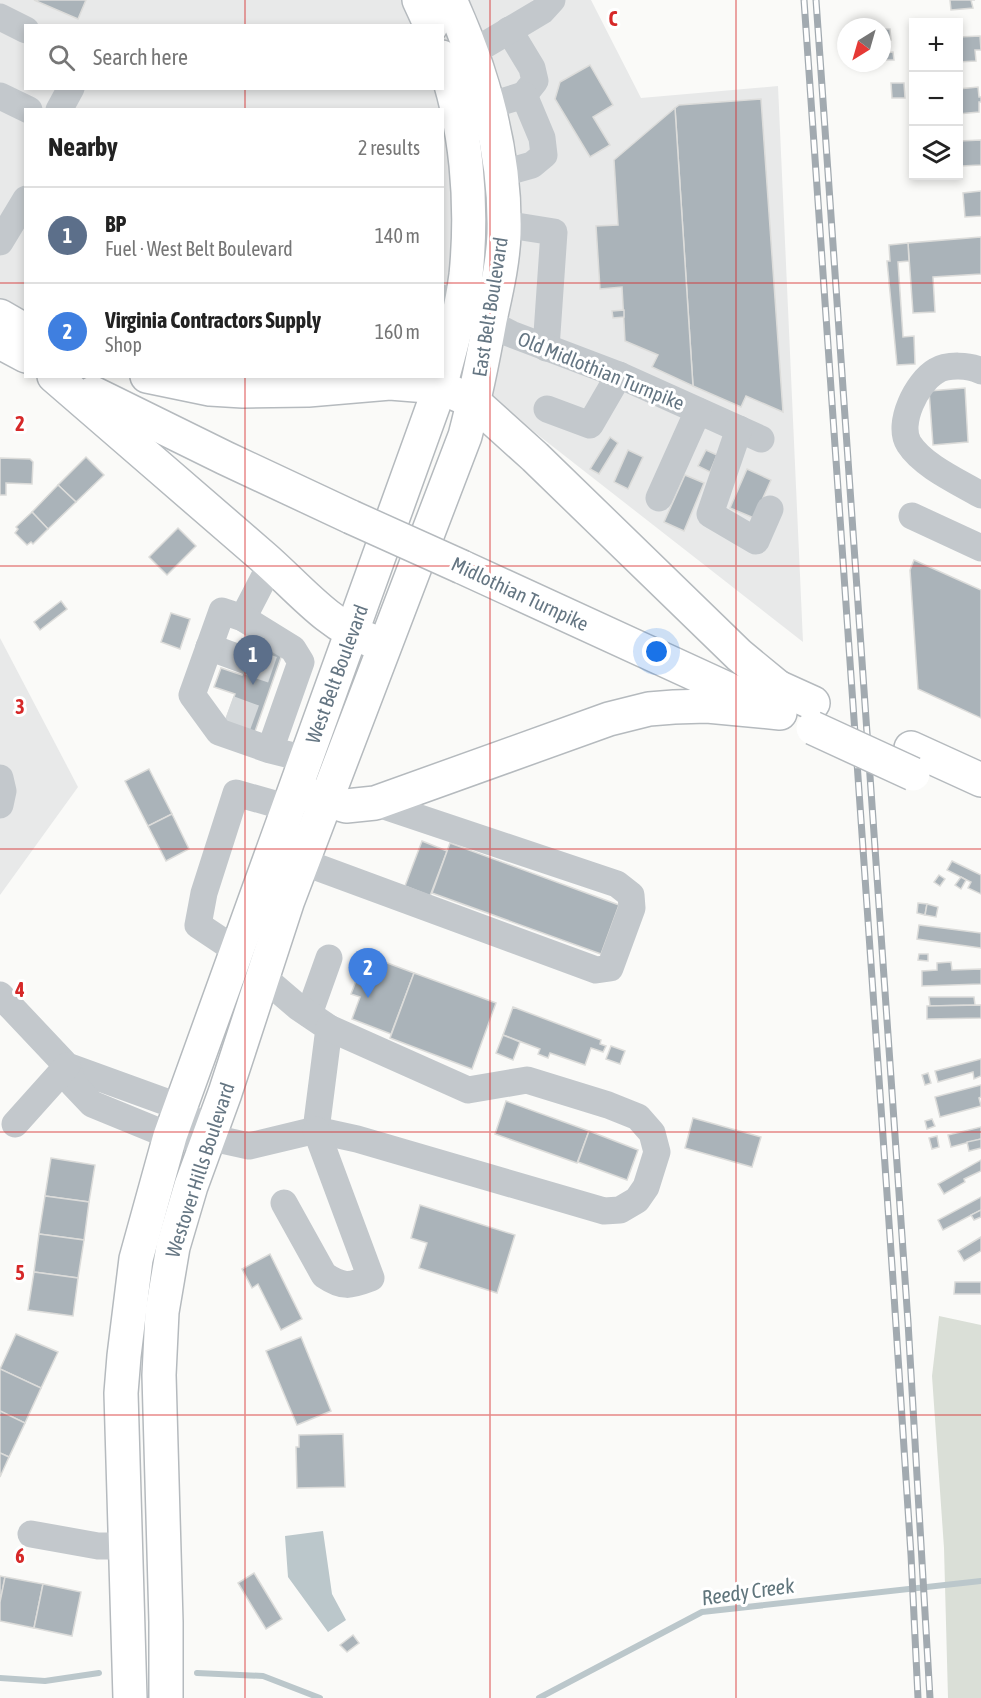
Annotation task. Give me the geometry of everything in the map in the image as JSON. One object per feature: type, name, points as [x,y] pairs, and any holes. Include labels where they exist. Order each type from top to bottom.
[{"type":"main road","points":[[419,0],[430,24]]},
{"type":"main road","name":"East Belt Boulevard","points":[[444,360],[450,320],[466,275],[468,235],[467,193],[452,139],[454,58],[450,0]]},
{"type":"main road","name":"East Belt Boulevard","points":[[426,542],[465,436],[474,402],[500,269],[503,224],[500,174],[488,106],[454,58]]},
{"type":"main road","points":[[0,316],[24,330]]},
{"type":"main road","points":[[0,342],[24,355]]},
{"type":"main road","points":[[56,378],[328,616],[351,633],[386,645]]},
{"type":"main road","name":"Midlothian Turnpike","points":[[66,378],[140,417],[354,508],[912,761],[981,805]]},
{"type":"main road","name":"Midlothian Turnpike","points":[[113,378],[354,508]]},
{"type":"main road","points":[[157,378],[210,389],[252,391],[309,390],[399,380],[440,387],[474,402],[535,457],[739,655],[780,700]]},
{"type":"main road","name":"East Belt Boulevard","points":[[390,529],[441,378]]},
{"type":"main road","name":"West Belt Boulevard","points":[[289,806],[390,529]]},
{"type":"main road","name":"West Belt Boulevard","points":[[326,801],[426,542]]},
{"type":"main road","points":[[289,806],[326,801],[346,806],[375,803],[598,723],[650,709],[780,700]]},
{"type":"main road","name":"Midlothian Turnpike","points":[[912,761],[981,780]]},
{"type":"main road","name":"Westover Hills Boulevard","points":[[165,1698],[166,1622],[159,1375],[166,1280],[181,1218],[208,1137],[326,801]]},
{"type":"main road","name":"Westover Hills Boulevard","points":[[130,1698],[121,1393],[126,1324],[141,1239],[175,1121],[289,806]]},
{"type":"street","points":[[454,58],[542,11],[552,0]]},
{"type":"street","points":[[0,17],[24,29]]},
{"type":"street","points":[[488,106],[524,95],[535,81],[532,68],[509,30]]},
{"type":"street","points":[[60,108],[70,90]]},
{"type":"street","points":[[500,174],[532,165],[544,155],[542,138],[524,95]]},
{"type":"street","points":[[0,96],[25,108]]},
{"type":"street","points":[[12,234],[24,204]]},
{"type":"street","points":[[503,224],[554,231],[546,348]]},
{"type":"street","name":"Old Midlothian Turnpike","points":[[450,320],[490,323],[511,334],[619,375],[750,434],[710,514],[756,541],[770,509]]},
{"type":"street","points":[[981,370],[972,366],[936,370],[925,382],[909,407],[903,426],[908,443],[923,460],[981,495]]},
{"type":"street","points":[[547,409],[590,425],[619,375]]},
{"type":"street","points":[[659,498],[698,411]]},
{"type":"street","points":[[912,516],[981,549]]},
{"type":"street","points":[[243,618],[271,564]]},
{"type":"street","points":[[192,695],[222,611],[243,618],[293,649],[302,662],[287,682],[269,732]]},
{"type":"street","points":[[209,647],[247,661]]},
{"type":"street","points":[[287,682],[324,707]]},
{"type":"street","points":[[192,695],[229,709]]},
{"type":"street","points":[[192,695],[219,732],[269,732],[306,759]]},
{"type":"street","points":[[0,778],[3,791],[0,805]]},
{"type":"street","points":[[0,995],[67,1066],[208,1137],[249,1146],[316,1130],[357,1139],[604,1211],[620,1210],[637,1200],[646,1186],[657,1152],[652,1134],[638,1117],[608,1105],[527,1080],[468,1090],[319,1021],[263,977],[234,959],[198,925],[204,893],[236,794],[289,806]]},
{"type":"street","points":[[303,862],[596,970],[610,968],[633,908],[631,895],[617,884],[375,803]]},
{"type":"street","points":[[284,1203],[324,1275],[334,1282],[346,1285],[353,1285],[371,1278],[316,1130],[319,1021],[329,958]]},
{"type":"street","points":[[15,1124],[67,1066]]},
{"type":"street","points":[[31,1534],[98,1546],[126,1546]]},
{"type":"shaded area","points":[[0,0],[591,0],[641,98],[778,86],[803,642],[506,410],[444,377],[444,108],[24,108],[24,320],[0,305]]},
{"type":"shaded area","points":[[0,638],[78,787],[0,895]]},
{"type":"shaded area","points":[[939,1316],[981,1325],[981,1698],[948,1698],[944,1548],[932,1376]]},
{"type":"shaded area","points":[[323,1531],[332,1594],[346,1620],[328,1632],[288,1577],[285,1536]]},
{"type":"building","points":[[34,0],[86,0],[78,19]]},
{"type":"building","points":[[950,0],[971,0],[973,8],[951,10]]},
{"type":"building","points":[[980,36],[981,50],[975,50],[976,61],[963,62],[963,37]]},
{"type":"building","points":[[590,65],[613,105],[593,117],[610,145],[590,157],[555,99],[560,82]]},
{"type":"building","points":[[891,83],[904,83],[905,98],[892,98]]},
{"type":"building","points":[[978,87],[979,97],[981,97],[979,112],[963,114],[963,88]]},
{"type":"building","points":[[761,99],[783,412],[746,396],[741,407],[693,386],[675,108],[679,105]]},
{"type":"building","points":[[675,108],[693,386],[652,367],[658,355],[625,341],[622,287],[600,289],[596,226],[618,225],[614,160]]},
{"type":"building","points":[[981,140],[981,165],[963,166],[963,141]]},
{"type":"building","points":[[981,191],[981,216],[965,217],[963,193]]},
{"type":"building","points":[[981,237],[981,274],[933,277],[935,312],[913,313],[908,243]]},
{"type":"building","points":[[908,243],[909,261],[898,262],[903,337],[914,336],[915,364],[897,365],[887,261],[890,261],[889,245]]},
{"type":"building","points":[[624,310],[624,317],[613,318],[612,311]]},
{"type":"building","points":[[965,388],[968,442],[933,445],[929,391]]},
{"type":"building","points":[[610,437],[618,443],[599,474],[590,469]]},
{"type":"building","points":[[628,450],[643,457],[628,489],[614,482]]},
{"type":"building","points":[[706,450],[717,455],[710,472],[698,466]]},
{"type":"building","points":[[86,457],[104,475],[76,502],[58,485]]},
{"type":"building","points":[[0,458],[30,459],[33,462],[32,484],[6,483],[6,495],[0,495]]},
{"type":"building","points":[[747,469],[771,480],[754,518],[730,508]]},
{"type":"building","points":[[685,475],[704,483],[684,531],[664,522]]},
{"type":"building","points":[[58,485],[76,502],[48,529],[32,512]]},
{"type":"building","points":[[32,512],[48,529],[33,544],[31,542],[27,545],[15,533],[18,529],[16,527]]},
{"type":"building","points":[[178,528],[196,546],[167,575],[149,557]]},
{"type":"building","points":[[914,560],[981,590],[981,718],[918,689],[910,570]]},
{"type":"building","points":[[61,601],[67,609],[40,630],[34,622]]},
{"type":"building","points":[[171,613],[190,619],[180,649],[161,642]]},
{"type":"building","points":[[254,638],[284,649],[252,740],[222,730],[235,694],[214,687],[221,668],[242,675]]},
{"type":"building","points":[[149,769],[172,814],[148,826],[125,781]]},
{"type":"building","points":[[172,814],[189,849],[166,861],[148,826]]},
{"type":"building","points":[[422,841],[447,851],[430,896],[405,886]]},
{"type":"building","points":[[450,843],[619,905],[601,954],[432,893]]},
{"type":"building","points":[[952,861],[981,875],[981,894],[968,888],[971,882],[947,870]]},
{"type":"building","points":[[939,875],[945,879],[940,886],[934,882]]},
{"type":"building","points":[[961,877],[966,880],[961,889],[955,885]]},
{"type":"building","points":[[918,903],[927,904],[925,915],[917,913]]},
{"type":"building","points":[[927,904],[938,907],[936,917],[925,915]]},
{"type":"building","points":[[919,925],[981,933],[981,948],[917,939]]},
{"type":"building","points":[[919,954],[928,954],[928,961],[918,960]]},
{"type":"building","points":[[366,955],[414,973],[391,1034],[352,1019],[360,997],[351,994]]},
{"type":"building","points":[[951,962],[952,970],[981,969],[981,984],[922,986],[922,971],[937,970],[937,963]]},
{"type":"building","points":[[414,973],[496,1003],[472,1069],[390,1038]]},
{"type":"building","points":[[929,997],[974,997],[975,1005],[930,1006]]},
{"type":"building","points":[[981,1005],[981,1018],[927,1019],[927,1006]]},
{"type":"building","points":[[513,1007],[601,1040],[600,1044],[606,1046],[603,1052],[591,1048],[585,1065],[550,1053],[548,1058],[538,1054],[540,1049],[503,1035]]},
{"type":"building","points":[[503,1035],[520,1042],[513,1060],[496,1053]]},
{"type":"building","points":[[611,1046],[625,1051],[620,1064],[606,1059]]},
{"type":"building","points":[[981,1059],[981,1076],[974,1079],[973,1072],[938,1082],[935,1071]]},
{"type":"building","points":[[928,1073],[931,1083],[925,1085],[922,1075]]},
{"type":"building","points":[[981,1085],[981,1097],[979,1098],[981,1106],[940,1117],[935,1097]]},
{"type":"building","points":[[506,1101],[589,1131],[577,1163],[495,1134]]},
{"type":"building","points":[[693,1118],[761,1137],[752,1167],[685,1148]]},
{"type":"building","points":[[932,1119],[935,1126],[927,1129],[925,1121]]},
{"type":"building","points":[[981,1127],[981,1139],[951,1147],[948,1135]]},
{"type":"building","points":[[589,1131],[638,1150],[627,1180],[578,1162]]},
{"type":"building","points":[[937,1136],[939,1147],[932,1149],[929,1138]]},
{"type":"building","points":[[981,1139],[981,1148],[969,1151],[967,1142]]},
{"type":"building","points":[[51,1158],[95,1165],[89,1202],[45,1196]]},
{"type":"building","points":[[981,1160],[981,1171],[964,1179],[965,1182],[944,1194],[938,1184]]},
{"type":"building","points":[[45,1196],[89,1202],[84,1240],[39,1234]]},
{"type":"building","points":[[981,1197],[981,1210],[943,1230],[938,1220]]},
{"type":"building","points":[[420,1205],[515,1235],[497,1293],[419,1268],[427,1243],[411,1238]]},
{"type":"building","points":[[981,1210],[981,1217],[974,1220],[971,1215]]},
{"type":"building","points":[[39,1234],[84,1240],[78,1278],[34,1272]]},
{"type":"building","points":[[981,1237],[981,1251],[964,1261],[958,1251]]},
{"type":"building","points":[[270,1254],[302,1319],[281,1330],[258,1284],[252,1288],[242,1269]]},
{"type":"building","points":[[34,1272],[78,1278],[73,1316],[28,1310]]},
{"type":"building","points":[[955,1282],[981,1282],[981,1294],[954,1294]]},
{"type":"building","points":[[16,1334],[58,1352],[41,1388],[0,1369]]},
{"type":"building","points":[[301,1337],[331,1411],[297,1425],[266,1351]]},
{"type":"building","points":[[0,1369],[41,1388],[25,1423],[0,1411]]},
{"type":"building","points":[[0,1411],[25,1423],[9,1457],[0,1453]]},
{"type":"building","points":[[343,1434],[345,1487],[297,1488],[296,1447],[299,1447],[299,1435]]},
{"type":"building","points":[[0,1453],[9,1457],[0,1477]]},
{"type":"building","points":[[254,1573],[282,1619],[266,1629],[238,1583]]},
{"type":"building","points":[[0,1576],[5,1577],[0,1602]]},
{"type":"building","points":[[5,1577],[43,1584],[34,1628],[0,1621],[0,1602]]},
{"type":"building","points":[[43,1584],[81,1592],[72,1636],[34,1628]]},
{"type":"building","points":[[353,1635],[359,1643],[347,1652],[340,1645]]},
{"type":"waterway","name":"Reedy Creek","points":[[539,1698],[702,1612],[981,1581]]},
{"type":"waterway","name":"Reedy Creek","points":[[0,1678],[45,1681],[99,1673]]},
{"type":"waterway","name":"Reedy Creek","points":[[197,1673],[263,1676],[320,1698]]},
{"type":"tunnel","points":[[247,661],[276,671]]},
{"type":"tunnel","points":[[229,709],[259,720]]},
{"type":"railway","points":[[804,0],[893,1280],[918,1698]]},
{"type":"railway","points":[[816,0],[908,1322],[930,1698]]},
{"type":"place","name":"BP","points":[[253,685]]},
{"type":"place","name":"Virginia Contractors Supply","points":[[368,998]]}]
